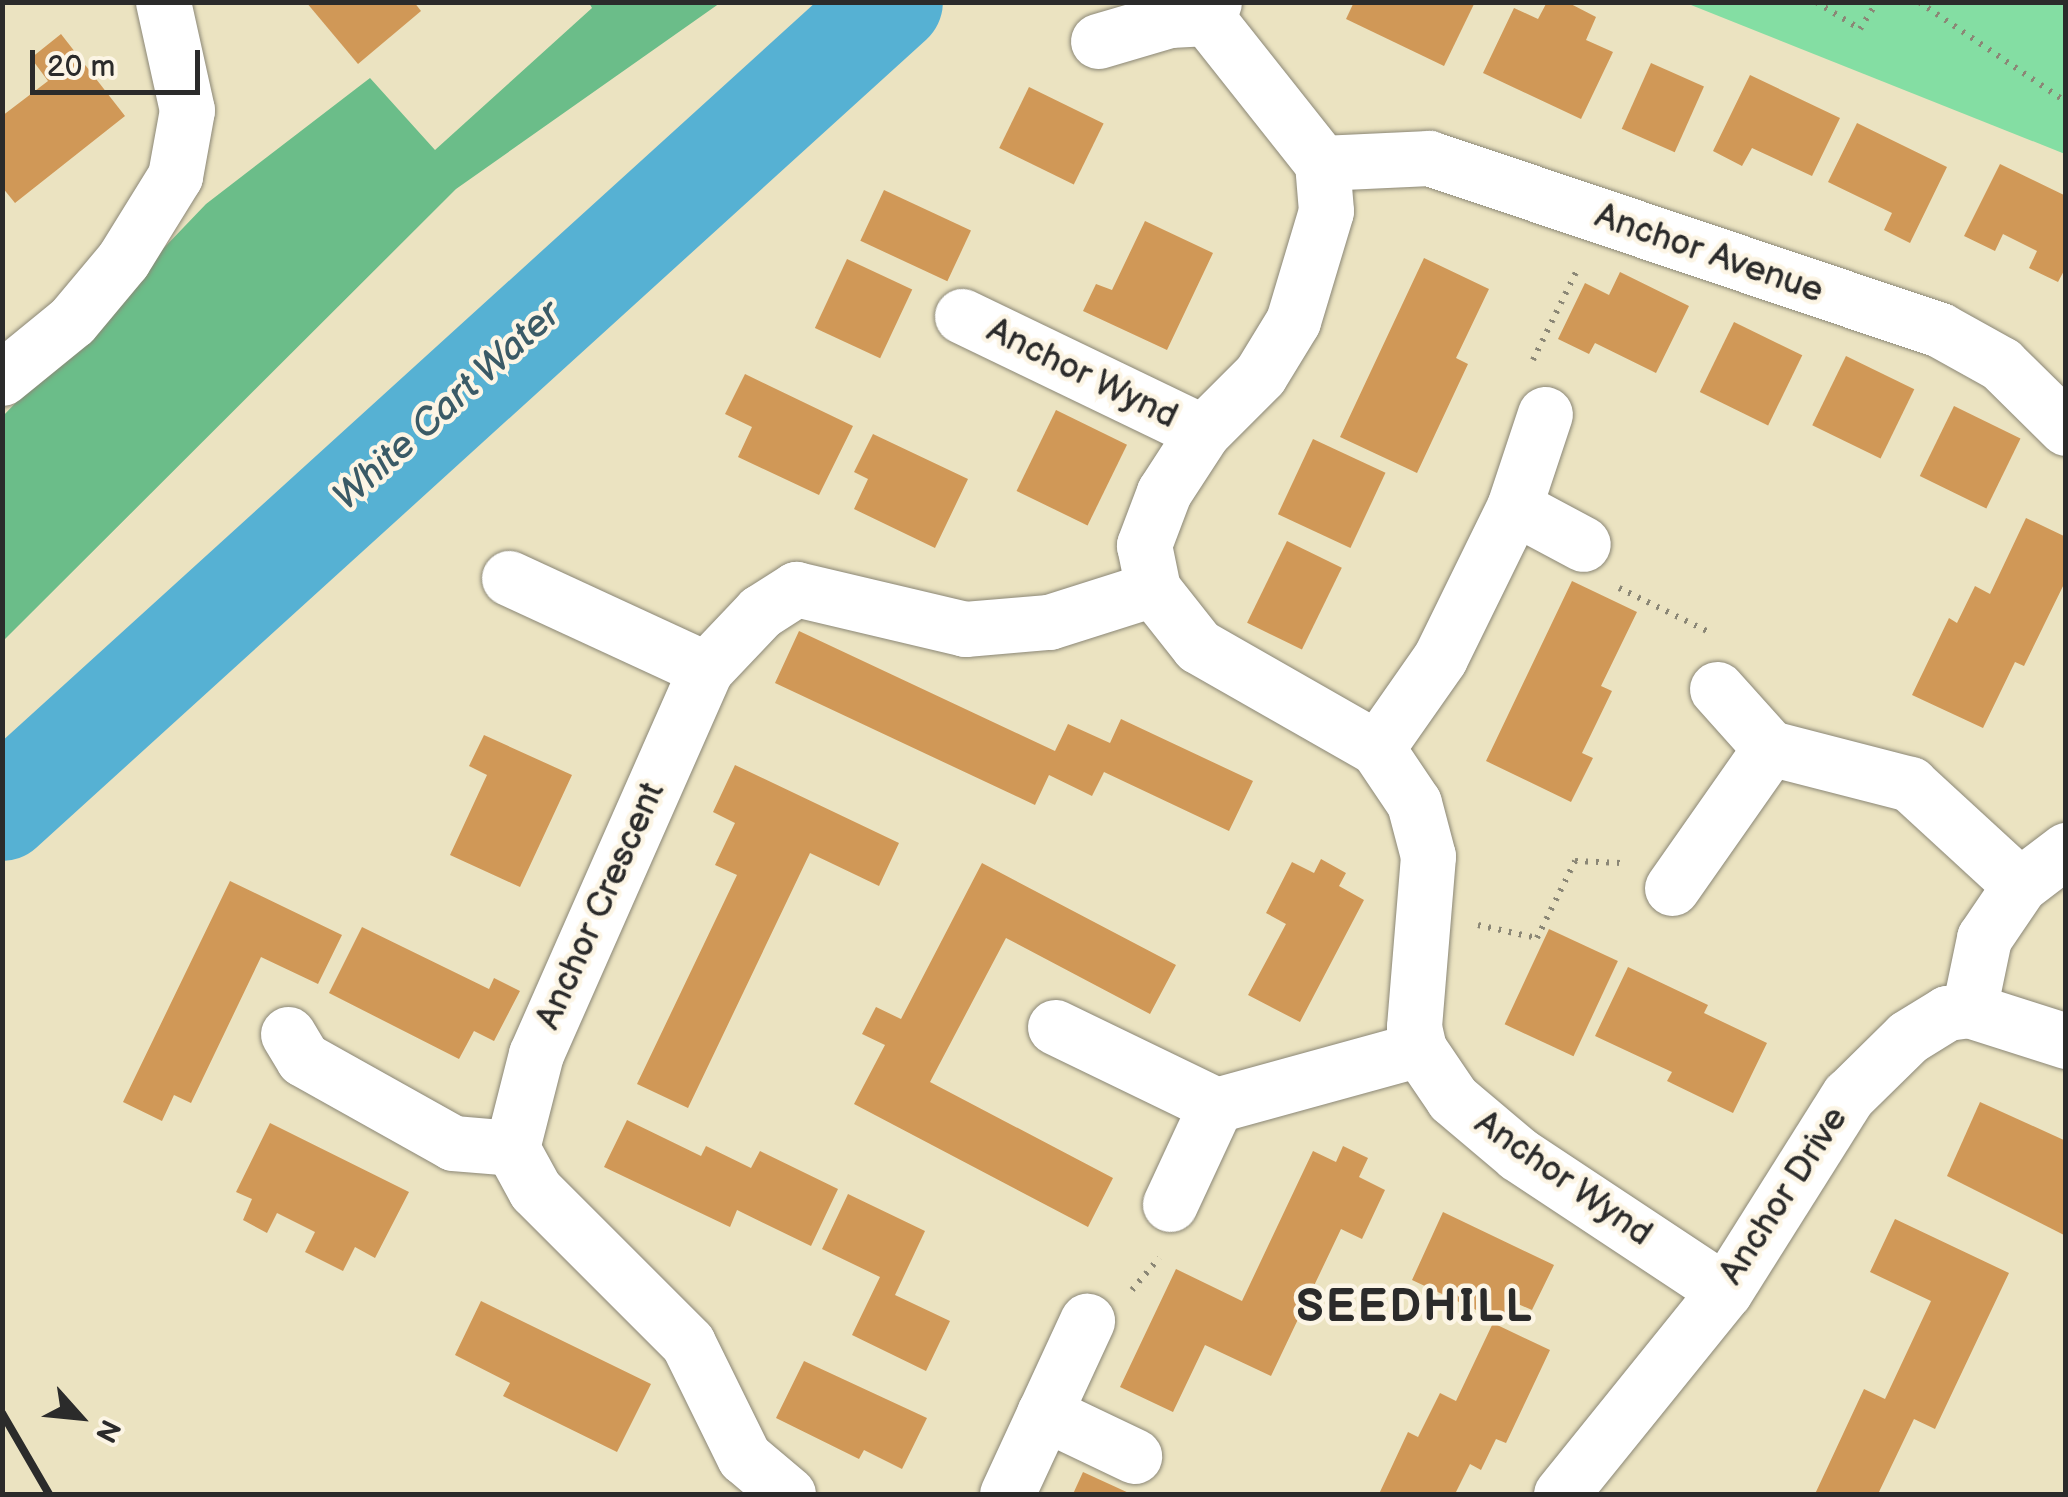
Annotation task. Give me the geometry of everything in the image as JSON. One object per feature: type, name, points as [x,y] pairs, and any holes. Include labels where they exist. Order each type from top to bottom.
[{"type":"street","points":[[2,378],[85,306],[123,260],[174,176],[187,110],[163,2]]},
{"type":"street","points":[[1098,42],[1210,10],[1322,164]]},
{"type":"street","name":"Anchor Avenue","points":[[1322,164],[1429,158],[1940,330],[2001,364],[2066,428]]},
{"type":"street","name":"Anchor Wynd","points":[[1153,589],[1144,546],[1164,492],[1203,432],[1260,375],[1292,321],[1326,212],[1322,164]]},
{"type":"street","name":"Anchor Wynd","points":[[962,316],[1203,432]]},
{"type":"street","points":[[1378,748],[1440,658],[1514,507],[1545,414]]},
{"type":"street","points":[[1514,507],[1583,544]]},
{"type":"street","points":[[509,578],[706,669]]},
{"type":"street","name":"Anchor Crescent","points":[[512,1148],[536,1054],[706,669],[760,612],[796,589],[965,629],[1050,622],[1153,589]]},
{"type":"street","points":[[1055,1026],[1216,1106],[1418,1049],[1414,1027],[1428,856],[1414,803],[1378,748],[1198,646],[1153,589]]},
{"type":"street","points":[[1717,689],[1770,748],[1910,784],[2020,885]]},
{"type":"street","points":[[1672,888],[1770,748]]},
{"type":"street","points":[[2066,850],[2020,885],[1984,938],[1969,1010],[2066,1042]]},
{"type":"street","name":"Anchor Drive","points":[[1562,1494],[1725,1291],[1848,1096],[1908,1037],[1946,1012],[1969,1010]]},
{"type":"street","points":[[288,1034],[304,1059],[453,1142],[512,1148],[535,1190],[578,1239],[688,1344],[744,1457],[788,1494]]},
{"type":"street","name":"Anchor Wynd","points":[[1418,1049],[1453,1099],[1518,1154],[1725,1291]]},
{"type":"street","points":[[1170,1204],[1216,1106]]},
{"type":"street","points":[[1007,1494],[1086,1321]]},
{"type":"street","points":[[1044,1413],[1134,1456]]},
{"type":"path","points":[[1821,4],[1860,29],[1877,2]]},
{"type":"path","points":[[1919,2],[2066,102]]},
{"type":"path","points":[[1545,414],[1514,399],[1602,217]]},
{"type":"path","points":[[1583,544],[1589,573],[1720,638],[1717,689]]},
{"type":"path","points":[[1424,913],[1537,938],[1575,861],[1618,862],[1672,888]]},
{"type":"path","points":[[1086,1321],[1116,1310],[1177,1236],[1170,1204]]},
{"type":"green space","points":[[589,3],[720,3],[456,189],[3,641],[3,416],[206,204],[370,78],[435,150],[592,8]]},
{"type":"green space","points":[[1686,3],[2065,3],[2065,154]]},
{"type":"building","points":[[306,2],[414,2],[421,11],[358,64]]},
{"type":"building","points":[[1354,2],[1475,2],[1444,66],[1346,19]]},
{"type":"building","points":[[1547,2],[1567,2],[1596,17],[1586,40],[1613,52],[1581,119],[1483,73],[1514,8],[1538,19]]},
{"type":"building","points":[[61,34],[125,116],[15,203],[2,187],[2,116],[48,81],[31,58]]},
{"type":"building","points":[[1651,63],[1704,87],[1675,152],[1622,129]]},
{"type":"building","points":[[1750,75],[1840,118],[1812,176],[1752,148],[1742,166],[1713,151]]},
{"type":"building","points":[[1029,87],[1104,123],[1074,185],[999,148]]},
{"type":"building","points":[[1857,123],[1947,167],[1910,243],[1884,230],[1892,213],[1828,182]]},
{"type":"building","points":[[2000,164],[2066,196],[2066,267],[2058,282],[2029,268],[2037,251],[2003,234],[1995,251],[1964,236]]},
{"type":"building","points":[[884,190],[971,231],[947,281],[860,241]]},
{"type":"building","points":[[1145,221],[1213,253],[1167,350],[1083,311],[1096,284],[1112,290]]},
{"type":"building","points":[[1424,258],[1489,289],[1456,358],[1468,364],[1417,473],[1340,437]]},
{"type":"building","points":[[847,259],[912,289],[880,358],[815,328]]},
{"type":"building","points":[[1620,272],[1689,306],[1656,373],[1595,343],[1589,354],[1558,339],[1585,283],[1609,295]]},
{"type":"building","points":[[1734,322],[1802,355],[1768,425],[1700,392]]},
{"type":"building","points":[[1846,356],[1914,389],[1881,459],[1812,425]]},
{"type":"building","points":[[745,374],[853,426],[819,495],[738,457],[752,427],[725,414]]},
{"type":"building","points":[[1954,406],[2021,438],[1986,509],[1920,476]]},
{"type":"building","points":[[1056,410],[1127,445],[1088,526],[1017,491]]},
{"type":"building","points":[[873,434],[968,479],[935,548],[854,509],[868,479],[854,472]]},
{"type":"building","points":[[1313,439],[1386,473],[1350,548],[1278,514]]},
{"type":"building","points":[[2026,518],[2066,537],[2066,580],[2024,666],[2015,662],[1983,728],[1912,695],[1949,618],[1957,623],[1975,586],[1990,594]]},
{"type":"building","points":[[1287,541],[1342,568],[1302,650],[1247,623]]},
{"type":"building","points":[[1572,581],[1637,612],[1601,686],[1612,691],[1582,753],[1593,758],[1571,802],[1486,761]]},
{"type":"building","points":[[799,631],[1055,751],[1068,724],[1110,743],[1121,719],[1253,781],[1229,831],[1104,772],[1092,796],[1049,775],[1035,805],[775,683]]},
{"type":"building","points":[[484,735],[572,775],[520,887],[450,855],[487,775],[469,766]]},
{"type":"building","points":[[735,765],[899,843],[879,886],[810,853],[688,1108],[637,1084],[737,875],[715,865],[735,823],[713,812]]},
{"type":"building","points":[[1321,859],[1346,873],[1339,886],[1364,900],[1300,1022],[1248,995],[1286,924],[1266,913],[1292,862],[1314,873]]},
{"type":"building","points":[[982,863],[1176,965],[1150,1014],[1006,938],[930,1082],[1113,1178],[1088,1227],[854,1104],[885,1045],[862,1034],[876,1007],[901,1019]]},
{"type":"building","points":[[230,881],[342,935],[318,984],[261,957],[191,1103],[174,1095],[162,1121],[123,1102]]},
{"type":"building","points":[[362,927],[489,989],[494,978],[520,991],[494,1041],[474,1031],[459,1059],[329,993]]},
{"type":"building","points":[[1549,929],[1618,961],[1574,1056],[1505,1024]]},
{"type":"building","points":[[1628,967],[1708,1005],[1704,1013],[1767,1043],[1733,1113],[1667,1081],[1672,1072],[1595,1036]]},
{"type":"building","points":[[1980,1102],[2066,1141],[2066,1236],[1947,1176]]},
{"type":"building","points":[[627,1120],[701,1156],[706,1146],[751,1168],[760,1151],[838,1189],[811,1246],[737,1210],[730,1227],[604,1167]]},
{"type":"building","points":[[270,1123],[409,1192],[375,1258],[355,1247],[343,1271],[305,1252],[315,1232],[277,1213],[267,1233],[243,1220],[252,1199],[236,1192]]},
{"type":"building","points":[[1343,1146],[1368,1158],[1359,1177],[1385,1190],[1362,1239],[1341,1229],[1271,1376],[1205,1345],[1173,1412],[1120,1387],[1176,1269],[1242,1301],[1313,1151],[1336,1162]]},
{"type":"building","points":[[848,1194],[925,1231],[895,1295],[950,1321],[926,1371],[852,1335],[880,1277],[822,1249]]},
{"type":"building","points":[[1443,1212],[1554,1265],[1532,1310],[1511,1301],[1502,1322],[1412,1280]]},
{"type":"building","points":[[1895,1219],[2009,1273],[1935,1429],[1914,1419],[1878,1494],[1815,1494],[1864,1389],[1885,1399],[1931,1301],[1870,1272]]},
{"type":"building","points":[[481,1301],[651,1384],[617,1452],[503,1396],[510,1383],[455,1355]]},
{"type":"building","points":[[1493,1323],[1550,1350],[1506,1443],[1496,1439],[1481,1470],[1470,1464],[1455,1494],[1379,1494],[1408,1432],[1418,1437],[1440,1393],[1456,1401]]},
{"type":"building","points":[[804,1361],[927,1418],[902,1469],[864,1450],[859,1459],[776,1418]]},
{"type":"building","points":[[1083,1472],[1131,1494],[1073,1494]]},
{"type":"waterway","name":"White Cart Water","points":[[2,810],[892,2]]},
{"type":"railway","points":[[2,1413],[49,1494]]},
{"type":"district","name":"SEEDHILL","points":[[1415,1308]]}]
